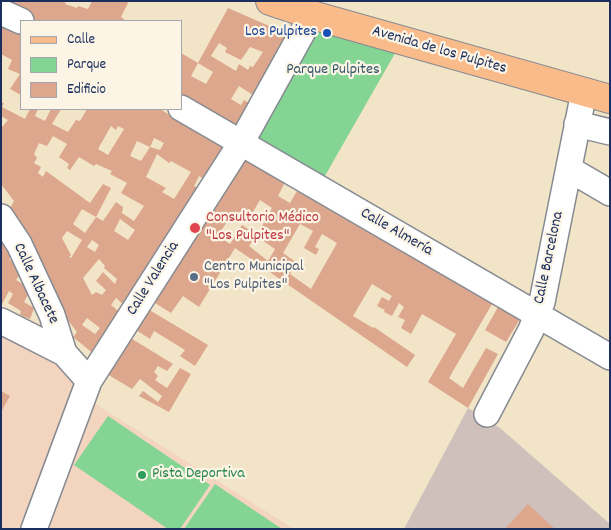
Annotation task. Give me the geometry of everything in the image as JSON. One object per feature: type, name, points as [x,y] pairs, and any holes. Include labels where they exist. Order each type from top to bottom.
[{"type":"main road","name":"Avenida de los Pulpites","points":[[292,7],[610,99]]},
{"type":"street","name":"Calle Valencia","points":[[34,529],[89,381],[240,143],[292,7]]},
{"type":"street","points":[[1,12],[20,22]]},
{"type":"street","name":"Calle Barcelona","points":[[487,414],[538,315],[542,302],[584,92]]},
{"type":"street","name":"Calle Almería","points":[[182,109],[610,357]]},
{"type":"street","points":[[577,124],[610,132]]},
{"type":"street","points":[[569,169],[610,193]]},
{"type":"street","name":"Calle Albacete","points":[[1,217],[19,244],[52,315],[64,353]]},
{"type":"street","points":[[1,321],[64,353],[89,381]]},
{"type":"shaded area","points":[[1,321],[64,353],[84,397],[294,529],[1,529]]},
{"type":"shaded area","points":[[468,408],[500,428],[610,524],[610,529],[404,529]]},
{"type":"green space","name":"Parque Pulpites","points":[[312,15],[402,41],[318,188],[241,143]]},
{"type":"green space","name":"Pista Deportiva","points":[[108,416],[210,485],[180,529],[168,529],[74,465]]},
{"type":"green space","name":"Pista Deportiva","points":[[215,484],[282,529],[184,529]]},
{"type":"building","points":[[1,1],[66,1],[65,4],[88,9],[92,1],[129,1],[121,17],[125,20],[36,20]]},
{"type":"building","points":[[228,8],[290,35],[253,95],[239,86],[231,99],[241,105],[244,100],[249,103],[232,131],[182,101],[182,54],[198,63]],"holes":[[[219,43],[227,48],[225,52],[241,60],[250,47],[263,52],[253,67],[250,66],[248,70],[239,64],[236,71],[211,56]],[[198,63],[213,72],[206,84],[191,76]]]},
{"type":"building","points":[[1,24],[20,33],[20,74],[8,69],[12,60],[1,54]]},
{"type":"building","points":[[20,74],[20,94],[10,89]]},
{"type":"building","points":[[1,102],[4,103],[2,107],[25,119],[30,110],[38,110],[35,116],[45,121],[50,110],[60,110],[52,124],[68,132],[76,120],[80,121],[86,110],[162,110],[223,148],[204,179],[199,176],[194,186],[199,188],[126,307],[116,298],[111,305],[122,314],[95,355],[73,337],[77,332],[59,309],[8,212],[14,201],[1,184],[1,128],[8,120],[1,116]],"holes":[[[111,126],[116,130],[118,126],[124,129],[108,155],[98,149]],[[53,136],[67,144],[59,157],[69,164],[67,168],[70,170],[79,157],[94,166],[96,164],[112,171],[110,174],[127,183],[121,193],[144,206],[134,221],[122,213],[123,207],[116,202],[103,221],[96,217],[111,188],[103,184],[90,203],[46,171],[43,177],[38,173],[41,167],[34,163],[37,158],[34,154],[39,143],[47,146]],[[154,138],[164,143],[160,150],[150,147]],[[137,141],[150,147],[141,161],[130,156]],[[157,154],[169,163],[171,161],[191,172],[174,199],[162,192],[166,188],[146,177]],[[82,209],[96,217],[85,233],[73,224]],[[120,219],[135,230],[128,240],[114,231]],[[67,231],[82,240],[71,258],[62,238]],[[92,240],[99,245],[95,252],[87,247]],[[99,259],[105,266],[104,268],[117,279],[115,284],[103,272],[96,281],[106,290],[102,295],[96,292],[92,295],[83,278]],[[87,318],[100,328],[95,334],[82,325]]]},
{"type":"building","points":[[244,158],[285,182],[278,196],[290,203],[297,191],[492,304],[449,378],[463,388],[486,348],[498,354],[468,408],[428,382],[456,334],[422,314],[411,334],[401,328],[405,320],[398,317],[404,307],[399,303],[392,316],[384,312],[385,310],[377,306],[382,297],[389,301],[392,296],[372,284],[353,316],[374,327],[415,355],[407,367],[235,248],[199,307],[183,296],[171,313],[155,303]],"holes":[[[260,200],[272,208],[257,235],[242,225],[230,244],[218,236],[233,212],[244,220],[250,217]],[[300,224],[313,231],[304,248],[316,255],[319,249],[315,247],[322,234],[337,243],[311,289],[290,274],[296,262],[283,253]],[[256,236],[275,249],[268,261],[249,246]]]},
{"type":"building","points":[[1,233],[4,237],[2,241],[14,253],[9,259],[22,271],[16,280],[31,289],[24,302],[34,308],[30,319],[20,315],[21,311],[8,303],[13,294],[9,291],[1,306]]},
{"type":"building","points":[[498,307],[520,319],[506,342],[485,330]]},
{"type":"building","points":[[146,308],[208,345],[195,366],[180,356],[185,350],[154,331],[150,339],[133,328]]},
{"type":"building","points":[[129,337],[173,364],[167,371],[158,366],[154,372],[158,376],[155,380],[167,388],[180,368],[191,374],[169,412],[139,396],[143,391],[158,402],[162,396],[140,379],[132,389],[107,374]]},
{"type":"building","points":[[1,391],[10,396],[1,412]]},
{"type":"building","points":[[528,504],[555,529],[505,529]]},
{"type":"place","name":"Los Pulpites","points":[[327,33]]},
{"type":"place","name":"Consultorio Médico \"Los Pulpites\"","points":[[195,228]]},
{"type":"place","name":"Centro Municipal \"Los Pulpites\"","points":[[194,277]]},
{"type":"place","name":"Pista Deportiva","points":[[142,475]]}]
